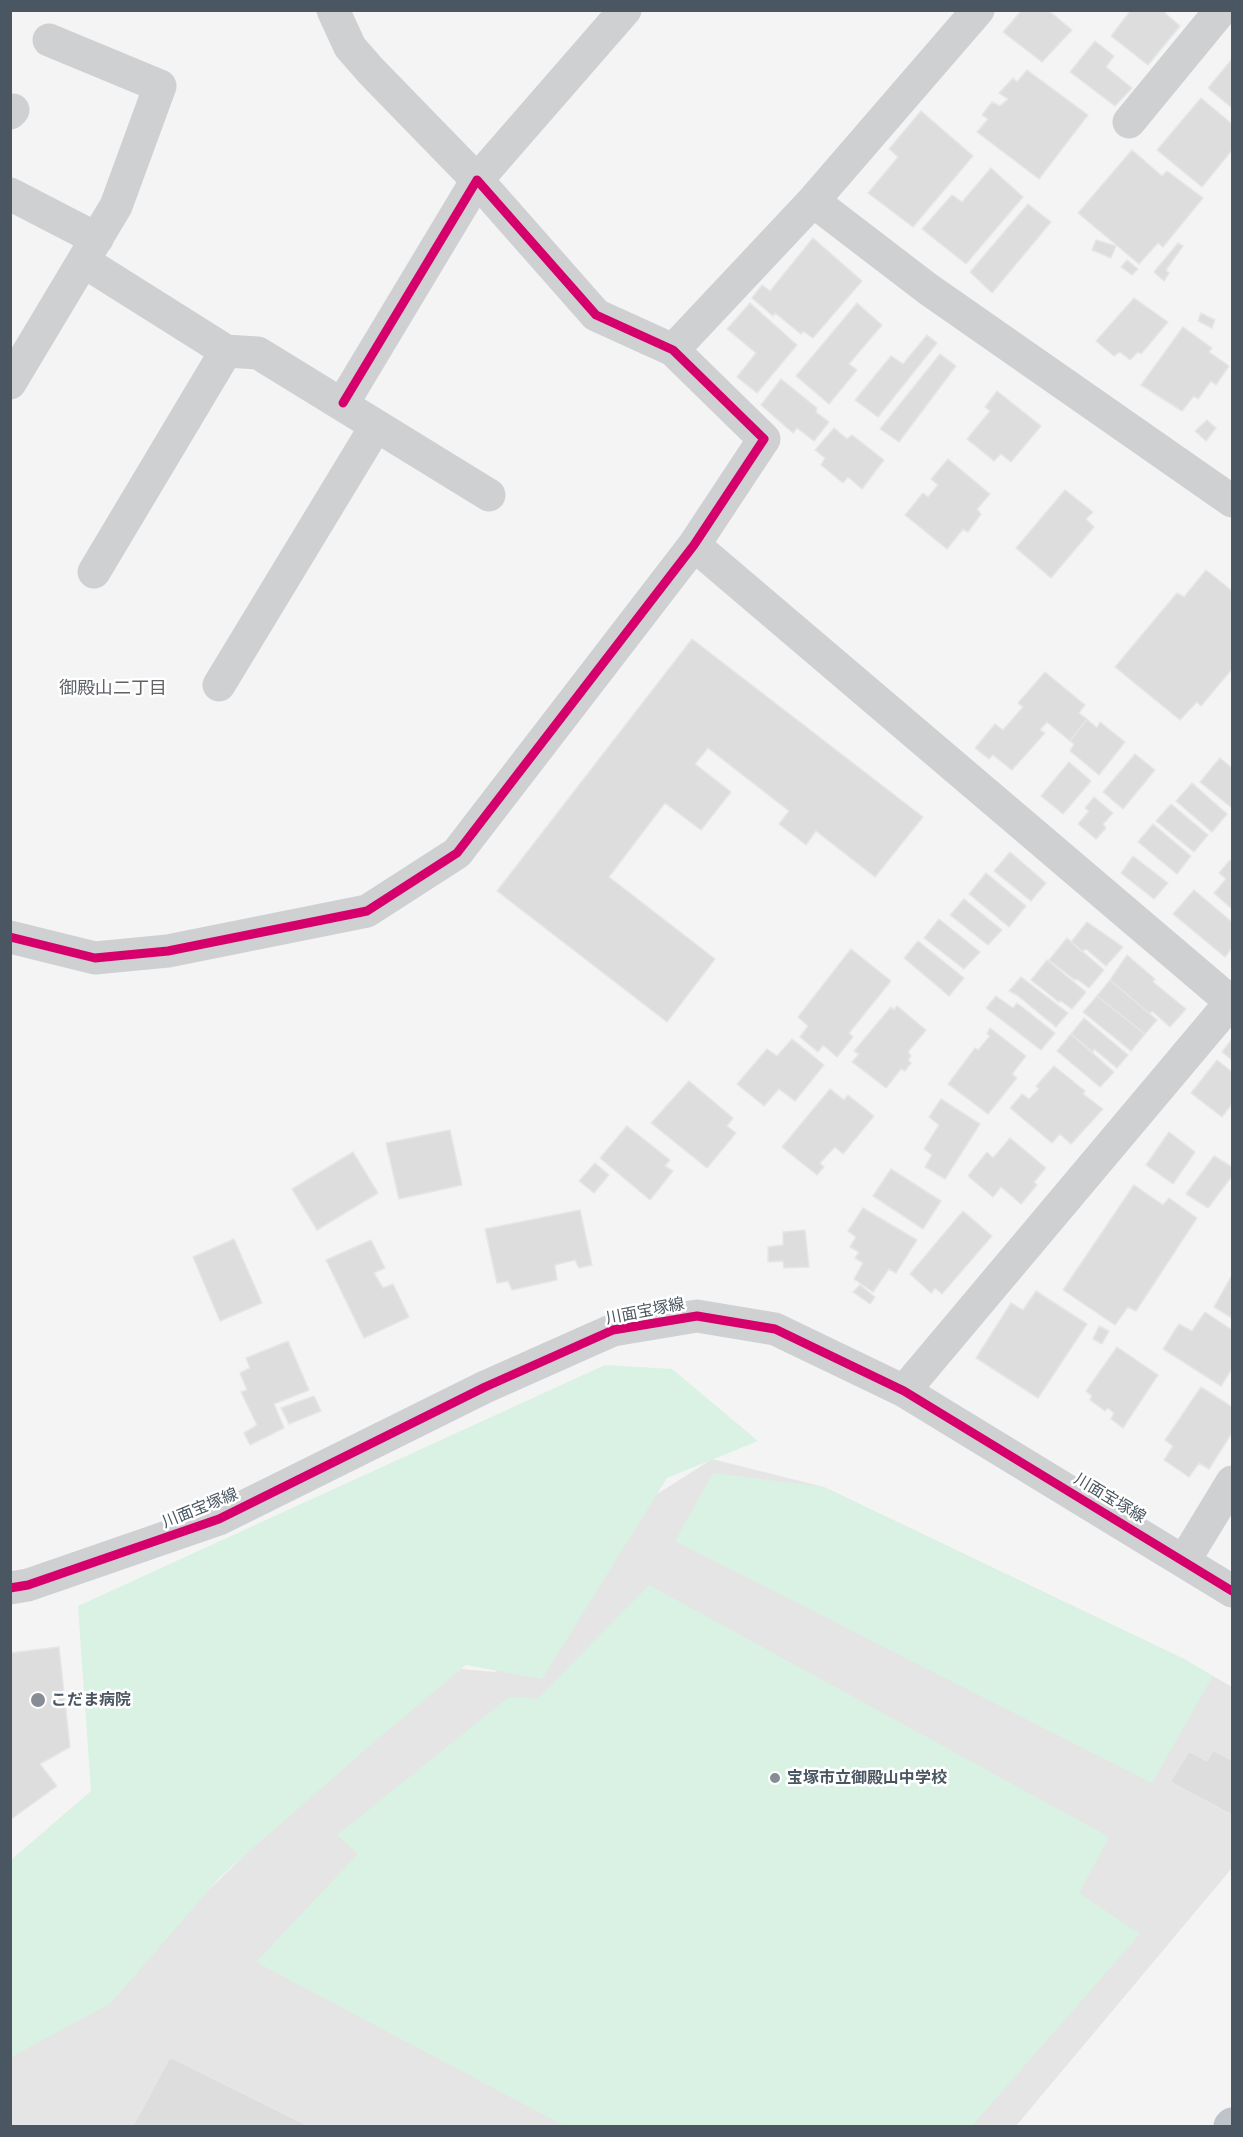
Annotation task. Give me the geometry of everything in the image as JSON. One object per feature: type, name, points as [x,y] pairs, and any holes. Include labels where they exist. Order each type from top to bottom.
[{"type":"street","points":[[10,937],[95,958],[168,951],[367,911],[457,853],[694,546],[764,439],[673,350],[597,315],[477,180],[371,72],[350,47],[333,10]]},
{"type":"street","points":[[343,403],[477,180],[625,10]]},
{"type":"street","points":[[673,350],[813,201],[978,10]]},
{"type":"street","points":[[1129,122],[1221,10]]},
{"type":"street","points":[[10,383],[116,206],[160,86],[49,40]]},
{"type":"street","points":[[10,194],[226,351],[258,353],[343,403],[376,426],[489,495]]},
{"type":"street","points":[[813,201],[928,289],[1233,501]]},
{"type":"street","points":[[94,572],[226,351]]},
{"type":"street","points":[[219,685],[376,426]]},
{"type":"street","points":[[694,546],[1232,1002],[904,1391]]},
{"type":"street","name":"川面宝塚線","points":[[10,1588],[28,1586],[219,1519],[485,1387],[613,1330],[697,1316],[775,1329],[904,1391],[1233,1591]]},
{"type":"street","points":[[1184,1561],[1233,1482]]},
{"type":"shaded area","name":"宝塚市立御殿山中学校","points":[[712,1459],[824,1487],[1184,1659],[1232,1687],[1232,1868],[1016,2126],[11,2126],[11,2056],[127,1969],[439,1667],[495,1672],[598,1532]]},
{"type":"green space","points":[[605,1365],[672,1369],[758,1441],[667,1478],[542,1679],[466,1665],[220,1877],[111,2003],[11,2057],[11,1860],[91,1791],[78,1606]]},
{"type":"green space","points":[[713,1473],[824,1487],[1184,1659],[1213,1676],[1152,1783],[675,1541]]},
{"type":"green space","points":[[649,1585],[1109,1837],[1079,1893],[1140,1934],[972,2126],[565,2126],[256,1962],[358,1854],[337,1835],[509,1697],[537,1699]]},
{"type":"building","points":[[1022,10],[1048,10],[1072,30],[1042,62],[1003,32]]},
{"type":"building","points":[[1131,10],[1167,10],[1165,13],[1180,26],[1148,65],[1111,36]]},
{"type":"building","points":[[1095,41],[1114,56],[1106,67],[1132,88],[1115,106],[1070,72]]},
{"type":"building","points":[[1232,59],[1232,108],[1208,88]]},
{"type":"building","points":[[1027,70],[1088,115],[1039,179],[977,132],[988,119],[982,115],[992,102],[1000,106],[1008,99],[999,93],[1013,78],[1017,82]]},
{"type":"building","points":[[1201,98],[1232,124],[1232,150],[1202,187],[1157,150]]},
{"type":"building","points":[[921,111],[973,156],[913,227],[868,193],[898,157],[889,149]]},
{"type":"building","points":[[1132,150],[1162,176],[1167,171],[1203,198],[1163,247],[1158,243],[1139,264],[1078,213]]},
{"type":"building","points":[[991,168],[1023,197],[966,264],[922,229],[952,195],[962,202]]},
{"type":"building","points":[[1028,204],[1051,222],[992,293],[970,272]]},
{"type":"building","points":[[813,238],[862,281],[813,338],[803,331],[801,334],[775,313],[773,316],[752,298],[762,285],[770,291]]},
{"type":"building","points":[[1096,240],[1116,246],[1111,258],[1092,250]]},
{"type":"building","points":[[1178,243],[1183,246],[1166,270],[1169,273],[1164,281],[1154,272]]},
{"type":"building","points":[[1127,260],[1138,269],[1132,275],[1121,267]]},
{"type":"building","points":[[1134,298],[1168,322],[1141,354],[1138,352],[1130,360],[1120,352],[1114,356],[1096,341]]},
{"type":"building","points":[[750,303],[797,345],[757,393],[737,377],[756,353],[727,329]]},
{"type":"building","points":[[857,303],[882,325],[849,364],[857,370],[829,404],[796,376]]},
{"type":"building","points":[[1201,313],[1215,320],[1212,328],[1198,321]]},
{"type":"building","points":[[1183,327],[1212,348],[1209,352],[1229,366],[1216,385],[1211,381],[1198,399],[1194,396],[1182,411],[1141,385]]},
{"type":"building","points":[[927,335],[937,343],[878,417],[855,400],[891,356],[903,364]]},
{"type":"building","points":[[940,354],[956,366],[899,442],[880,429]]},
{"type":"building","points":[[781,379],[817,408],[816,412],[829,422],[814,441],[797,428],[793,433],[761,405]]},
{"type":"building","points":[[997,391],[1041,426],[1011,462],[1001,454],[994,461],[967,439],[990,411],[985,407]]},
{"type":"building","points":[[1207,420],[1216,428],[1206,441],[1195,431]]},
{"type":"building","points":[[834,428],[847,439],[852,435],[884,460],[862,489],[848,477],[843,483],[821,465],[825,458],[815,450]]},
{"type":"building","points":[[948,459],[990,494],[977,509],[981,514],[968,532],[963,529],[947,549],[905,515],[923,493],[928,497],[938,485],[931,479]]},
{"type":"building","points":[[1065,490],[1093,512],[1086,519],[1094,527],[1051,578],[1016,548]]},
{"type":"building","points":[[1206,570],[1232,591],[1232,669],[1201,706],[1197,702],[1180,720],[1115,667],[1177,593],[1184,597]]},
{"type":"building","points":[[692,639],[923,817],[875,877],[816,831],[806,845],[779,824],[789,811],[708,748],[695,764],[731,792],[701,830],[665,803],[609,877],[715,959],[667,1022],[497,891]]},
{"type":"building","points":[[1045,672],[1085,705],[1079,713],[1087,719],[1070,741],[1047,722],[1040,730],[1045,733],[1012,770],[993,755],[989,759],[975,748],[995,724],[1003,730],[1023,707],[1018,703]]},
{"type":"building","points":[[1087,719],[1097,728],[1100,722],[1125,742],[1099,775],[1070,751],[1074,744],[1070,741]]},
{"type":"building","points":[[1135,754],[1155,770],[1123,809],[1103,792]]},
{"type":"building","points":[[1220,758],[1232,768],[1232,808],[1200,782]]},
{"type":"building","points":[[1069,762],[1091,781],[1063,814],[1041,796]]},
{"type":"building","points":[[1192,783],[1227,814],[1212,832],[1176,801]]},
{"type":"building","points":[[1094,797],[1113,813],[1103,824],[1106,828],[1096,839],[1078,824],[1089,811],[1085,808]]},
{"type":"building","points":[[1171,804],[1208,835],[1194,852],[1156,821]]},
{"type":"building","points":[[1153,824],[1191,856],[1177,874],[1138,842]]},
{"type":"building","points":[[1010,852],[1046,883],[1031,901],[994,871]]},
{"type":"building","points":[[1133,856],[1168,883],[1154,899],[1121,873]]},
{"type":"building","points":[[1230,860],[1232,862],[1232,909],[1214,893],[1226,879],[1219,873]]},
{"type":"building","points":[[986,873],[1026,906],[1009,927],[969,894]]},
{"type":"building","points":[[1194,890],[1232,922],[1232,948],[1225,957],[1173,914]]},
{"type":"building","points":[[964,899],[1002,930],[988,945],[950,915]]},
{"type":"building","points":[[939,919],[980,952],[964,969],[924,938]]},
{"type":"building","points":[[1087,922],[1123,947],[1106,966],[1086,949],[1082,952],[1071,942]]},
{"type":"building","points":[[1067,938],[1104,970],[1089,988],[1049,960]]},
{"type":"building","points":[[918,941],[964,978],[949,996],[904,958]]},
{"type":"building","points":[[851,949],[891,981],[849,1033],[853,1037],[837,1057],[823,1045],[818,1052],[800,1037],[808,1026],[798,1017]]},
{"type":"building","points":[[1127,955],[1155,979],[1153,982],[1186,1009],[1170,1027],[1152,1011],[1150,1014],[1110,980]]},
{"type":"building","points":[[1047,960],[1086,992],[1072,1009],[1031,980]]},
{"type":"building","points":[[1021,977],[1068,1013],[1056,1027],[1009,991]]},
{"type":"building","points":[[1110,980],[1157,1020],[1145,1034],[1097,996]]},
{"type":"building","points":[[996,996],[1013,1008],[1017,1003],[1055,1033],[1041,1050],[986,1008]]},
{"type":"building","points":[[1097,996],[1145,1034],[1131,1051],[1083,1012]]},
{"type":"building","points":[[897,1006],[926,1030],[908,1052],[911,1056],[908,1060],[911,1063],[905,1071],[901,1069],[886,1088],[852,1062],[859,1054],[854,1051],[891,1007],[894,1010]]},
{"type":"building","points":[[1084,1018],[1128,1055],[1117,1068],[1071,1034]]},
{"type":"building","points":[[990,1028],[1026,1056],[1012,1074],[1017,1078],[988,1114],[948,1084],[975,1048],[978,1050],[990,1036],[987,1034]]},
{"type":"building","points":[[1071,1034],[1114,1072],[1100,1087],[1057,1051]]},
{"type":"building","points":[[792,1039],[824,1065],[795,1101],[779,1089],[764,1106],[737,1084],[767,1049],[777,1056]]},
{"type":"building","points":[[1232,1039],[1232,1060],[1222,1052]]},
{"type":"building","points":[[1217,1060],[1232,1072],[1232,1104],[1222,1117],[1191,1093]]},
{"type":"building","points":[[1054,1066],[1085,1091],[1083,1094],[1103,1109],[1071,1144],[1060,1134],[1052,1143],[1010,1108],[1022,1094],[1029,1099],[1039,1089],[1036,1086]]},
{"type":"building","points":[[689,1081],[733,1118],[727,1126],[736,1133],[707,1168],[651,1123]]},
{"type":"building","points":[[830,1089],[844,1100],[848,1095],[874,1116],[843,1154],[835,1147],[820,1163],[824,1167],[817,1175],[782,1147]]},
{"type":"building","points":[[941,1099],[980,1124],[945,1179],[925,1167],[932,1155],[924,1149],[939,1125],[929,1117]]},
{"type":"building","points":[[627,1126],[670,1160],[665,1166],[673,1171],[650,1200],[600,1158]]},
{"type":"building","points":[[450,1130],[462,1185],[399,1199],[386,1143]]},
{"type":"building","points":[[1169,1132],[1195,1152],[1173,1184],[1146,1165]]},
{"type":"building","points":[[1010,1138],[1046,1168],[1034,1182],[1037,1185],[1021,1204],[1001,1187],[993,1197],[968,1176],[987,1152],[993,1158]]},
{"type":"building","points":[[353,1152],[378,1193],[317,1230],[292,1189]]},
{"type":"building","points":[[1214,1156],[1232,1167],[1232,1176],[1208,1208],[1186,1194]]},
{"type":"building","points":[[595,1163],[609,1175],[594,1193],[579,1181]]},
{"type":"building","points":[[891,1169],[941,1201],[923,1229],[873,1196]]},
{"type":"building","points":[[1134,1185],[1163,1205],[1169,1198],[1197,1218],[1136,1311],[1128,1307],[1115,1325],[1063,1290]]},
{"type":"building","points":[[863,1208],[917,1240],[896,1273],[889,1269],[873,1292],[854,1279],[863,1263],[855,1258],[859,1252],[850,1247],[856,1237],[848,1231]]},
{"type":"building","points":[[580,1210],[592,1265],[579,1268],[575,1260],[555,1265],[557,1280],[512,1290],[508,1281],[497,1283],[485,1229]]},
{"type":"building","points":[[963,1211],[992,1236],[942,1294],[935,1288],[931,1293],[910,1274]]},
{"type":"building","points":[[805,1230],[809,1267],[784,1268],[783,1261],[768,1262],[768,1247],[783,1245],[783,1232]]},
{"type":"building","points":[[234,1239],[262,1303],[220,1321],[193,1257]]},
{"type":"building","points":[[371,1240],[385,1268],[374,1273],[383,1288],[393,1284],[409,1317],[364,1338],[326,1260]]},
{"type":"building","points":[[1232,1275],[1232,1318],[1214,1307]]},
{"type":"building","points":[[860,1285],[875,1297],[870,1304],[853,1292]]},
{"type":"building","points":[[1036,1291],[1087,1324],[1038,1398],[976,1358],[1011,1303],[1023,1310]]},
{"type":"building","points":[[1205,1312],[1232,1330],[1232,1369],[1221,1386],[1163,1349],[1179,1324],[1192,1331]]},
{"type":"building","points":[[1099,1326],[1109,1331],[1102,1344],[1093,1339]]},
{"type":"building","points":[[288,1341],[309,1390],[274,1404],[284,1428],[250,1445],[244,1433],[257,1425],[241,1392],[247,1390],[240,1373],[250,1368],[246,1358]]},
{"type":"building","points":[[1117,1347],[1158,1375],[1123,1428],[1111,1419],[1114,1413],[1108,1408],[1105,1411],[1090,1400],[1092,1396],[1086,1391]]},
{"type":"building","points":[[1201,1387],[1232,1407],[1232,1433],[1209,1469],[1199,1463],[1189,1477],[1164,1460],[1173,1446],[1165,1440]]},
{"type":"building","points":[[314,1396],[321,1411],[289,1424],[281,1408]]},
{"type":"building","name":"こだま病院","points":[[59,1647],[70,1747],[40,1764],[57,1786],[10,1820],[10,1653]]},
{"type":"building","points":[[1213,1750],[1232,1760],[1232,1815],[1170,1782],[1189,1751],[1207,1761]]},
{"type":"building","points":[[170,2057],[305,2124],[304,2126],[133,2126]]},
{"type":"cycle path","points":[[10,937],[95,958],[168,951],[367,911],[457,853],[694,545],[764,439],[673,350],[596,315],[477,180],[343,403]]},
{"type":"cycle path","points":[[10,1588],[28,1585],[219,1519],[485,1387],[613,1330],[697,1316],[775,1329],[904,1391],[1232,1591]]},
{"type":"place","name":"こだま病院","points":[[38,1700]]},
{"type":"place","name":"宝塚市立御殿山中学校","points":[[775,1778]]},
{"type":"district","name":"御殿山二丁目","points":[[113,688]]}]
